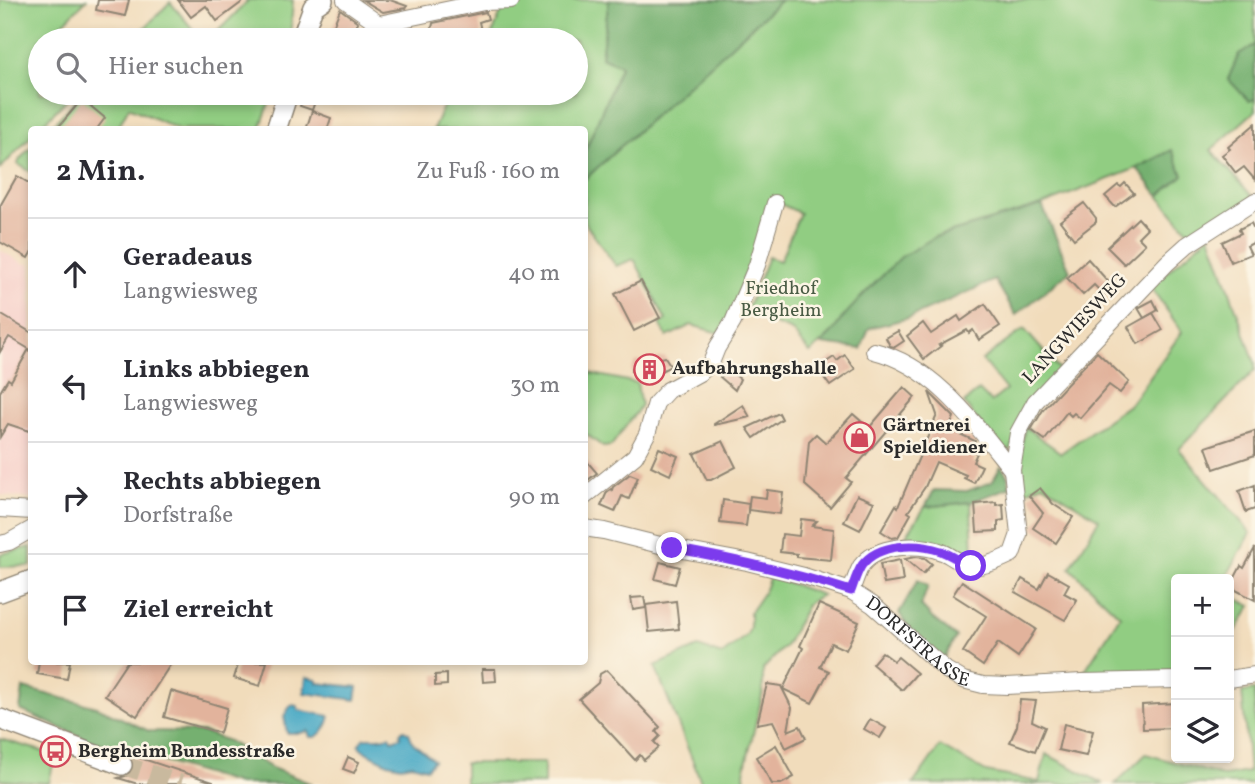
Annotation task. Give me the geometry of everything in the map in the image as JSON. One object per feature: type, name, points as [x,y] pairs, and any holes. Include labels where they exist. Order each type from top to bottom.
[{"type":"main road","points":[[305,28],[313,7],[322,0],[326,11],[318,28]]},
{"type":"main road","points":[[277,126],[284,105]]},
{"type":"main road","points":[[0,592],[28,582]]},
{"type":"main road","points":[[1,720],[122,765]]},
{"type":"street","points":[[345,0],[379,24],[484,2],[511,1]]},
{"type":"street","name":"LANGWIESWEG","points":[[851,591],[861,566],[872,556],[891,548],[919,546],[941,551],[971,566],[998,562],[1012,554],[1018,534],[1012,470],[1018,433],[1035,402],[1167,263],[1187,245],[1255,201]]},
{"type":"street","points":[[588,494],[635,456],[647,434],[656,403],[668,390],[701,372],[711,363],[733,322],[757,265],[775,203]]},
{"type":"street","points":[[874,351],[907,363],[932,382],[977,427],[1012,470]]},
{"type":"street","points":[[0,509],[28,511]]},
{"type":"street","name":"DORFSTRASSE","points":[[588,529],[747,562],[851,591],[873,605],[946,670],[963,680],[983,685],[1007,686],[1171,680]]},
{"type":"street","points":[[0,544],[28,531]]},
{"type":"street","points":[[1234,678],[1255,675]]},
{"type":"shaded area","points":[[0,250],[28,264],[28,499],[0,495]]},
{"type":"green space","points":[[0,0],[86,0],[59,28],[28,28],[28,105],[61,105],[41,126],[28,126],[28,139],[0,169]]},
{"type":"green space","points":[[246,0],[293,0],[291,28],[221,28]]},
{"type":"green space","points":[[506,0],[609,0],[601,57],[621,65],[588,144],[588,126],[435,126],[444,105],[588,105],[588,28],[495,28]]},
{"type":"green space","points":[[609,0],[781,0],[588,176],[588,144],[621,65],[601,57]]},
{"type":"green space","name":"Friedhof Bergheim","points":[[781,0],[1255,0],[1255,45],[1239,54],[1249,100],[1255,99],[1255,111],[1211,150],[1253,197],[1193,237],[1159,196],[1183,175],[1171,151],[1137,168],[1042,205],[935,237],[843,317],[832,333],[810,353],[792,331],[746,312],[768,257],[780,261],[800,213],[772,200],[730,318],[719,333],[691,325],[667,337],[660,324],[666,320],[634,259],[616,266],[588,227],[588,176]]},
{"type":"green space","points":[[170,2],[192,28],[145,28]]},
{"type":"green space","points":[[1255,45],[1255,99],[1249,101],[1228,79],[1239,54]]},
{"type":"green space","points":[[71,105],[269,105],[261,126],[171,126],[129,107],[119,126],[52,126]]},
{"type":"green space","points":[[28,150],[28,170],[18,164]]},
{"type":"green space","points":[[1172,150],[1183,175],[1159,196],[1137,168]]},
{"type":"green space","points":[[1042,205],[1070,271],[1016,315],[995,280],[909,318],[869,328],[861,349],[821,344],[864,294],[901,257],[935,237]]},
{"type":"green space","points":[[1210,235],[1255,363],[1255,370],[1179,449],[1251,533],[1228,574],[1171,574],[1171,671],[1082,675],[1120,616],[1070,568],[1099,519],[1043,484],[1019,494],[1017,471],[1025,427],[1061,453],[1131,403],[1182,332],[1150,286]]},
{"type":"green space","points":[[1024,329],[1060,370],[1008,452],[1003,452],[964,403],[979,390],[991,402],[1006,390],[982,360]]},
{"type":"green space","points":[[588,373],[637,383],[641,406],[611,446],[603,447],[588,435]]},
{"type":"green space","points":[[1001,466],[1008,477],[1010,487],[971,502],[925,507],[934,490],[967,491],[992,482]]},
{"type":"green space","points":[[971,502],[973,558],[902,542],[925,507]]},
{"type":"green space","points":[[28,548],[28,566],[0,567],[0,554]]},
{"type":"green space","points":[[770,576],[822,595],[808,603],[786,645],[763,669],[763,692],[744,772],[745,784],[702,784],[655,666],[698,647],[722,655],[747,635],[750,612],[764,592]]},
{"type":"green space","points":[[918,580],[928,586],[921,606],[956,637],[943,660],[911,631],[899,613]]},
{"type":"green space","points":[[1234,598],[1251,606],[1234,634]]},
{"type":"green space","points":[[23,688],[97,707],[149,731],[204,732],[228,741],[272,768],[312,784],[238,784],[86,739],[20,710]]},
{"type":"green space","points":[[1255,690],[1255,784],[1115,784],[1146,754],[1223,776],[1249,772],[1242,692]]},
{"type":"green space","points":[[0,739],[45,752],[43,756],[54,760],[49,783],[0,780]]},
{"type":"green space","points":[[940,746],[986,772],[1039,782],[1046,754],[1104,784],[913,784]]},
{"type":"green space","points":[[465,763],[544,763],[544,784],[465,784]]},
{"type":"water","points":[[306,677],[317,679],[317,683],[358,687],[356,700],[304,693]]},
{"type":"water","points":[[291,705],[298,706],[298,710],[330,716],[328,723],[316,737],[310,737],[308,731],[287,733],[284,716]]},
{"type":"water","points":[[404,730],[409,733],[413,743],[434,760],[427,768],[388,763],[360,747],[359,744],[364,738],[390,736],[392,740],[401,737],[400,733]]},
{"type":"building","points":[[98,0],[129,0],[125,16],[96,10]]},
{"type":"building","points":[[178,0],[245,0],[217,21],[206,6],[191,17]]},
{"type":"building","points":[[363,0],[390,0],[407,6],[383,12]]},
{"type":"building","points":[[340,9],[358,22],[356,28],[333,28]]},
{"type":"building","points":[[486,12],[488,19],[479,22],[480,28],[432,28],[433,23]]},
{"type":"building","points":[[77,105],[89,105],[105,118],[99,126],[59,126]]},
{"type":"building","points":[[300,105],[314,105],[312,110]]},
{"type":"building","points":[[312,111],[331,118],[328,126],[307,126]]},
{"type":"building","points":[[1255,124],[1255,180],[1244,167],[1236,173],[1222,155]]},
{"type":"building","points":[[17,176],[28,183],[28,258],[0,242],[0,206]]},
{"type":"building","points":[[1125,183],[1134,193],[1115,207],[1105,196],[1118,185],[1121,187]]},
{"type":"building","points":[[1084,203],[1096,218],[1096,222],[1074,239],[1060,221]]},
{"type":"building","points":[[1138,218],[1147,228],[1138,237],[1145,244],[1124,264],[1107,247]]},
{"type":"building","points":[[1251,223],[1255,231],[1255,242],[1247,246],[1251,254],[1231,262],[1222,242],[1241,233],[1239,229]]},
{"type":"building","points":[[1088,259],[1113,287],[1104,295],[1094,285],[1083,295],[1067,278]]},
{"type":"building","points":[[641,281],[660,318],[634,331],[615,294]]},
{"type":"building","points":[[1153,300],[1158,310],[1144,318],[1138,308]]},
{"type":"building","points":[[985,304],[1000,326],[979,340],[973,330],[969,333],[967,330],[939,345],[941,346],[924,359],[907,336],[923,323],[931,334],[958,316],[961,321]]},
{"type":"building","points":[[1153,313],[1163,330],[1138,344],[1128,327]]},
{"type":"building","points":[[0,314],[28,331],[28,348],[9,337],[0,352]]},
{"type":"building","points":[[898,331],[904,341],[895,347],[890,346],[886,338]]},
{"type":"building","points":[[28,351],[28,431],[8,424],[0,437],[0,392],[8,379],[11,381]]},
{"type":"building","points":[[1097,352],[1129,382],[1120,393],[1109,385],[1080,418],[1067,412],[1045,440],[1031,430],[1043,410]]},
{"type":"building","points":[[845,355],[855,369],[830,386],[817,368],[834,357],[837,361]]},
{"type":"building","name":"Aufbahrungshalle","points":[[665,357],[671,366],[648,378],[631,371],[635,362]]},
{"type":"building","points":[[728,369],[740,379],[735,390],[720,377]]},
{"type":"building","points":[[904,387],[915,397],[846,478],[851,482],[830,507],[805,485],[809,441],[816,434],[826,443],[853,414],[869,428]]},
{"type":"building","points":[[929,392],[954,417],[949,429],[975,441],[971,450],[977,453],[973,462],[982,466],[974,483],[964,478],[966,475],[936,462],[925,487],[908,512],[911,514],[898,537],[892,538],[881,531],[896,505],[898,507],[937,415]]},
{"type":"building","points":[[743,405],[750,417],[714,425],[714,424]]},
{"type":"building","points":[[779,413],[782,419],[754,438],[747,428]]},
{"type":"building","points":[[1255,431],[1255,455],[1214,469],[1206,447]]},
{"type":"building","points":[[723,441],[736,467],[707,480],[694,454]]},
{"type":"building","points":[[659,448],[678,456],[670,475],[651,466]]},
{"type":"building","points":[[588,463],[597,473],[588,480]]},
{"type":"building","points":[[630,474],[638,477],[629,499],[622,496],[615,512],[601,506],[607,492]]},
{"type":"building","points":[[1255,485],[1255,509],[1246,512],[1239,491]]},
{"type":"building","points":[[1040,488],[1053,504],[1073,517],[1056,543],[1033,528],[1043,513],[1029,496]]},
{"type":"building","points":[[767,490],[783,492],[780,514],[748,510],[750,496],[766,498]]},
{"type":"building","points":[[857,495],[874,502],[860,530],[844,522]]},
{"type":"building","points":[[723,500],[749,504],[746,526],[720,523]]},
{"type":"building","points":[[996,502],[996,505],[1003,504],[1004,520],[998,521],[998,531],[977,532],[975,504]]},
{"type":"building","points":[[801,519],[817,521],[812,526],[834,529],[831,560],[797,557],[797,554],[780,552],[782,534],[799,536]]},
{"type":"building","points":[[1255,548],[1255,600],[1234,589],[1234,579],[1241,566],[1244,568]]},
{"type":"building","points":[[925,558],[932,564],[923,574],[905,559]]},
{"type":"building","points":[[900,560],[903,581],[884,584],[880,564]]},
{"type":"building","points":[[660,562],[680,567],[675,584],[655,579]]},
{"type":"building","points":[[1048,572],[1069,584],[1064,593],[1077,600],[1065,620],[1015,592],[1022,579],[1039,589]]},
{"type":"building","points":[[962,581],[1036,629],[1018,657],[998,643],[983,666],[963,652],[986,616],[953,595]]},
{"type":"building","points":[[644,597],[646,608],[633,610],[631,598]]},
{"type":"building","points":[[676,601],[679,629],[649,632],[646,605]]},
{"type":"building","points":[[819,604],[859,622],[846,650],[831,643],[820,667],[829,671],[812,703],[783,689],[803,648],[800,646]]},
{"type":"building","points":[[882,652],[894,661],[898,657],[917,673],[902,690],[872,664]]},
{"type":"building","points":[[38,665],[69,665],[67,679],[37,674]]},
{"type":"building","points":[[125,665],[170,665],[137,716],[105,695]]},
{"type":"building","points":[[238,665],[266,665],[260,686],[234,678]]},
{"type":"building","points":[[482,669],[495,669],[496,681],[483,682]]},
{"type":"building","points":[[607,670],[660,727],[656,732],[660,736],[654,742],[659,747],[644,760],[640,755],[635,760],[579,699],[598,683],[600,674]]},
{"type":"building","points":[[447,674],[447,685],[435,686],[435,675]]},
{"type":"building","points":[[767,684],[781,686],[792,708],[788,731],[800,726],[806,738],[786,748],[773,721],[757,724]]},
{"type":"building","points":[[171,691],[227,708],[220,733],[164,717]]},
{"type":"building","points":[[1020,700],[1036,701],[1032,721],[1045,727],[1035,751],[1010,742],[1017,726]]},
{"type":"building","points":[[1171,703],[1171,728],[1143,729],[1142,705]]},
{"type":"building","points":[[870,719],[886,728],[880,738],[864,729]]},
{"type":"building","points":[[1064,724],[1093,731],[1086,756],[1058,750]]},
{"type":"building","points":[[776,745],[794,777],[781,784],[772,784],[756,757]]},
{"type":"building","points":[[125,753],[213,784],[138,784],[118,778],[129,775],[134,769],[132,758]]},
{"type":"building","points":[[348,757],[359,762],[354,773],[343,769]]},
{"type":"tunnel","points":[[122,765],[181,784]]},
{"type":"place","name":"Aufbahrungshalle","points":[[649,369]]},
{"type":"place","name":"Gärtnerei Spieldiener","points":[[860,437]]},
{"type":"place","name":"Bergheim Bundesstraße","points":[[55,752]]},
{"type":"route","points":[[672,548],[747,562],[851,591],[861,566],[872,556],[891,548],[919,546],[941,551],[971,566]]}]
